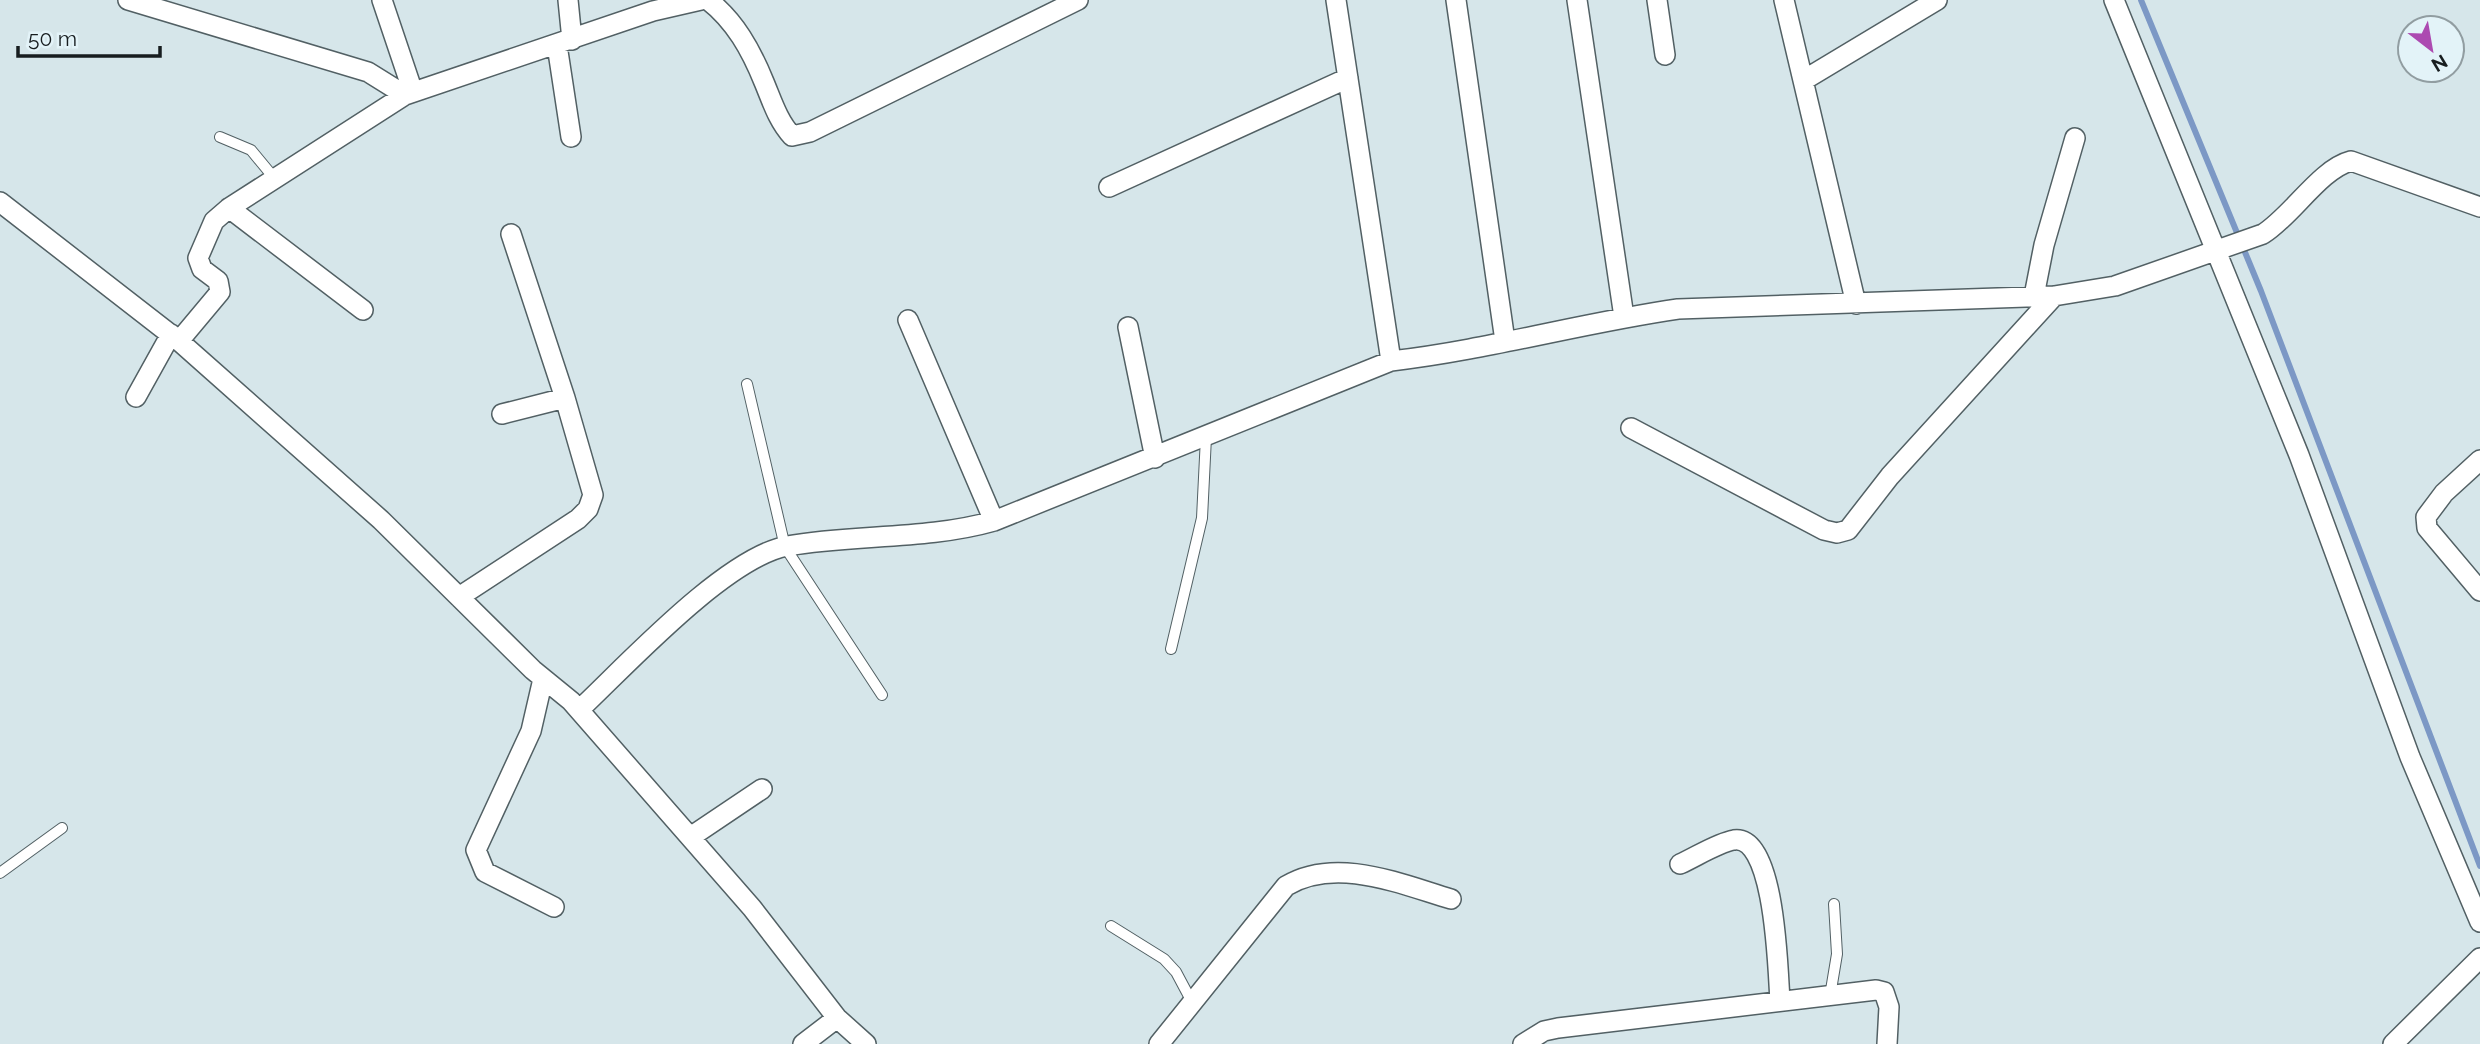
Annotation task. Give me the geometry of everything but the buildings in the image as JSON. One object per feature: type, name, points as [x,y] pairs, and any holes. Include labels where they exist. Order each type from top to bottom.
[{"type":"street","points":[[128,0],[368,72],[409,93]]},
{"type":"street","points":[[383,0],[409,93]]},
{"type":"street","points":[[568,0],[564,43],[571,137]]},
{"type":"street","points":[[136,397],[175,337],[220,292],[218,281],[202,269],[198,258],[214,221],[229,208],[409,93],[653,11],[701,0]]},
{"type":"street","points":[[708,0],[729,16],[757,65],[777,114],[792,136],[810,132],[1078,0]]},
{"type":"street","points":[[1336,0],[1391,361]]},
{"type":"street","points":[[1456,0],[1505,341]]},
{"type":"street","points":[[1577,0],[1624,317]]},
{"type":"street","points":[[1657,0],[1665,55]]},
{"type":"street","points":[[1784,0],[1856,304]]},
{"type":"street","points":[[1804,80],[1937,0]]},
{"type":"street","points":[[2115,0],[2220,251],[2323,518],[2410,757],[2480,922]]},
{"type":"street","points":[[1109,187],[1348,78]]},
{"type":"street","points":[[1632,428],[1824,530],[1838,533],[1848,530],[1890,476],[2044,296],[2044,245],[2075,138]]},
{"type":"street","points":[[579,709],[705,592],[767,553],[785,547],[958,531],[994,521],[1156,458],[1391,361],[1444,355],[1624,317],[1712,306],[1856,304],[2044,296],[2115,286],[2263,234],[2283,221],[2335,168],[2351,161],[2480,207]]},
{"type":"street","points":[[0,202],[175,337],[381,520],[543,679],[579,709],[692,836],[837,1018],[866,1044]]},
{"type":"street","points":[[229,208],[363,310]]},
{"type":"street","points":[[459,597],[579,519],[588,509],[593,495],[565,398],[511,234]]},
{"type":"street","points":[[908,320],[994,521]]},
{"type":"street","points":[[1128,327],[1156,458]]},
{"type":"street","points":[[502,414],[565,398]]},
{"type":"street","points":[[2480,460],[2444,493],[2426,517],[2427,528],[2480,592]]},
{"type":"street","points":[[543,679],[531,731],[476,850],[485,872],[554,908]]},
{"type":"street","points":[[692,836],[762,789]]},
{"type":"street","points":[[1680,864],[1736,840],[1752,849],[1772,897],[1780,1001]]},
{"type":"street","points":[[1159,1044],[1286,886],[1301,878],[1318,872],[1370,876],[1451,899]]},
{"type":"street","points":[[2393,1044],[2480,958]]},
{"type":"street","points":[[1523,1044],[1544,1031],[1558,1028],[1780,1001],[1884,992],[1889,1007],[1887,1044]]},
{"type":"street","points":[[803,1044],[837,1018]]},
{"type":"lane","points":[[220,137],[251,150],[275,180]]},
{"type":"lane","points":[[747,384],[785,547],[882,695]]},
{"type":"lane","points":[[1171,649],[1202,518],[1206,437]]},
{"type":"lane","points":[[0,873],[62,828]]},
{"type":"lane","points":[[1830,996],[1837,954],[1834,904]]},
{"type":"lane","points":[[1111,926],[1164,959],[1176,972],[1192,1003]]},
{"type":"waterway","points":[[2141,0],[2261,291],[2480,866]]}]
